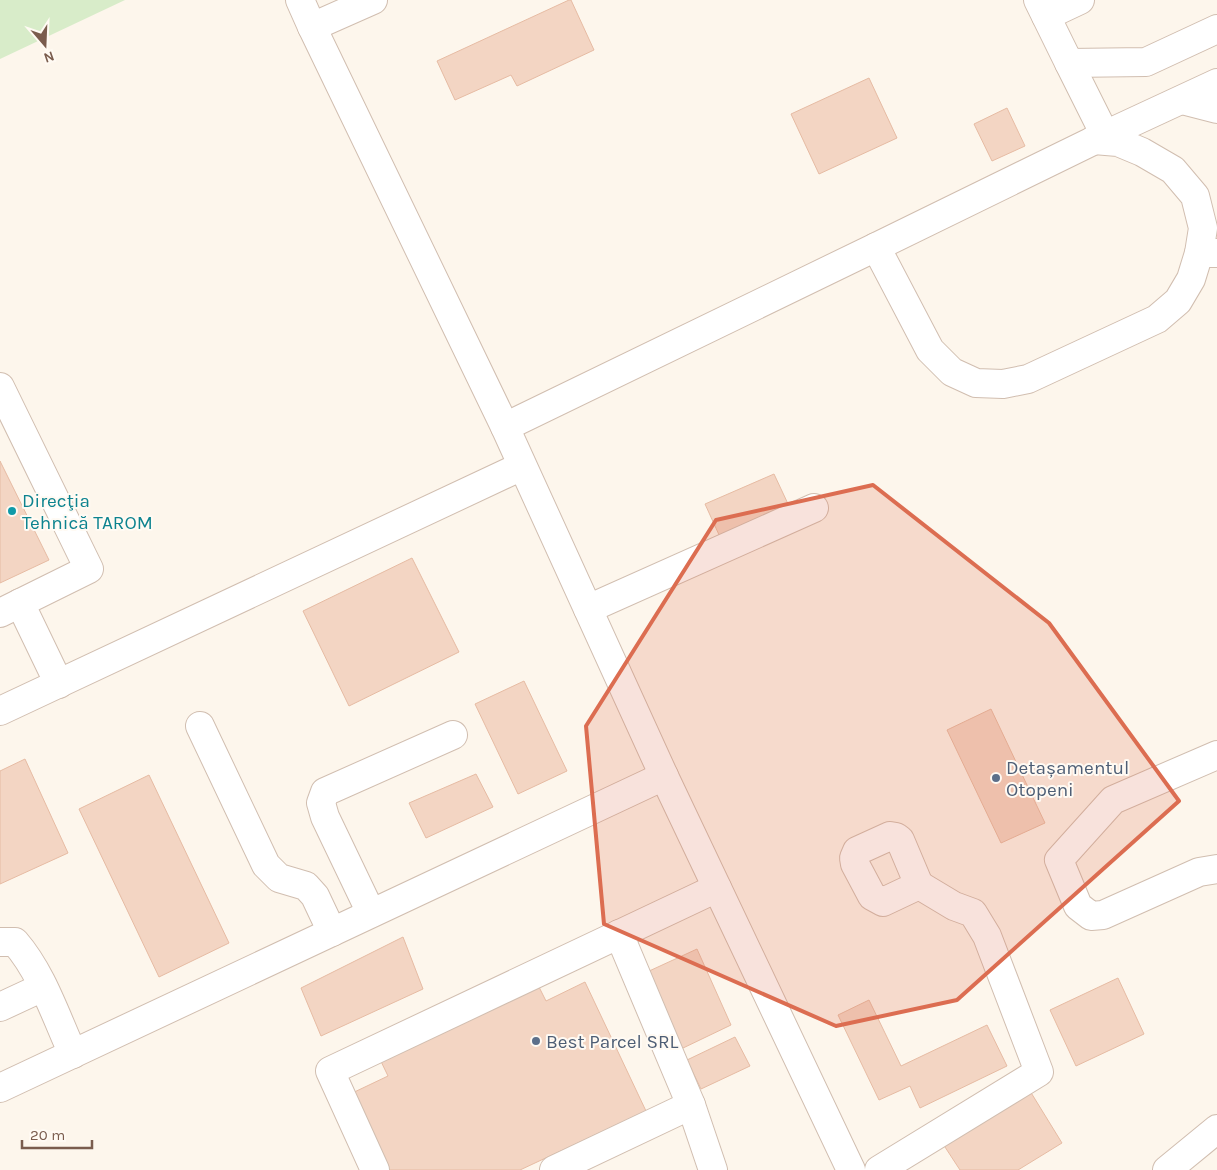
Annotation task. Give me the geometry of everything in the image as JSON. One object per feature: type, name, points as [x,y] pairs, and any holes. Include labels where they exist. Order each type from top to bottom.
[{"type":"lane","points":[[300,0],[505,427],[664,776],[851,1170]]},
{"type":"lane","points":[[312,27],[373,0]]},
{"type":"lane","points":[[1080,0],[1042,8],[1069,63],[1100,138]]},
{"type":"lane","points":[[1069,63],[1146,62],[1217,29]]},
{"type":"lane","points":[[505,427],[1217,83]]},
{"type":"lane","points":[[1182,100],[1217,109]]},
{"type":"lane","points":[[876,247],[930,350],[952,372],[976,383],[1004,384],[1028,379],[1157,318],[1178,301],[1208,253],[1195,196],[1173,170],[1142,152],[1118,142],[1100,138]]},
{"type":"lane","points":[[0,387],[89,569],[10,608],[59,684]]},
{"type":"lane","points":[[0,711],[522,466]]},
{"type":"lane","points":[[588,609],[814,508]]},
{"type":"lane","points":[[200,726],[266,865],[279,878],[290,883],[306,886],[315,896],[332,932]]},
{"type":"lane","points":[[371,914],[325,817],[321,803],[325,792],[453,735]]},
{"type":"lane","points":[[1217,755],[1113,800],[1059,860],[1078,906],[1091,916],[1103,915],[1199,872],[1217,869]]},
{"type":"lane","points":[[0,1088],[664,776]]},
{"type":"lane","points":[[879,1170],[1039,1072],[987,936],[973,913],[954,906],[919,885]]},
{"type":"lane","points":[[375,1170],[330,1071],[717,888]]},
{"type":"lane","points":[[619,934],[691,1105],[712,1170]]},
{"type":"lane","points":[[0,942],[14,942],[24,953],[43,987],[74,1054]]},
{"type":"lane","points":[[0,1007],[43,987]]},
{"type":"lane","points":[[554,1170],[691,1105]]},
{"type":"lane","points":[[1167,1170],[1217,1129]]},
{"type":"highlighted area","points":[[873,485],[1049,623],[1179,801],[957,1000],[836,1026],[604,924],[586,726],[716,520]]},
{"type":"green space","points":[[0,0],[125,0],[0,59]]},
{"type":"building","points":[[571,0],[594,50],[517,86],[511,75],[455,100],[437,61]]},
{"type":"building","points":[[869,78],[897,138],[819,174],[791,114]]},
{"type":"building","points":[[1007,108],[1025,146],[992,161],[974,124]]},
{"type":"building","name":"Direcţia Tehnică TAROM","points":[[0,461],[49,560],[0,583]]},
{"type":"building","points":[[774,474],[789,506],[720,537],[705,504]]},
{"type":"building","points":[[412,558],[459,652],[349,706],[303,611]]},
{"type":"building","points":[[524,681],[567,771],[518,794],[475,704]]},
{"type":"building","points":[[991,709],[1045,823],[1001,843],[947,730]]},
{"type":"building","points":[[25,759],[68,853],[0,884],[0,771]]},
{"type":"building","points":[[476,774],[493,807],[426,838],[409,803]]},
{"type":"building","points":[[149,775],[229,943],[159,977],[79,809]]},
{"type":"building","points":[[403,937],[423,989],[321,1036],[301,988]]},
{"type":"building","points":[[697,949],[731,1025],[681,1049],[647,972]]},
{"type":"building","points":[[534,977],[546,1001],[585,982],[646,1111],[520,1170],[381,1170],[346,1096],[388,1076],[376,1051]]},
{"type":"building","points":[[1118,978],[1144,1034],[1076,1066],[1050,1010]]},
{"type":"building","points":[[869,1000],[901,1066],[987,1025],[1007,1066],[920,1108],[910,1086],[879,1100],[838,1015]]},
{"type":"building","points":[[735,1037],[750,1066],[701,1089],[687,1060]]},
{"type":"building","points":[[1030,1091],[1062,1143],[1018,1170],[960,1170],[943,1144]]},
{"type":"place","name":"Direcţia Tehnică TAROM","points":[[12,511]]},
{"type":"place","name":"Detașamentul Otopeni","points":[[996,778]]},
{"type":"place","name":"Best Parcel SRL","points":[[536,1041]]}]
